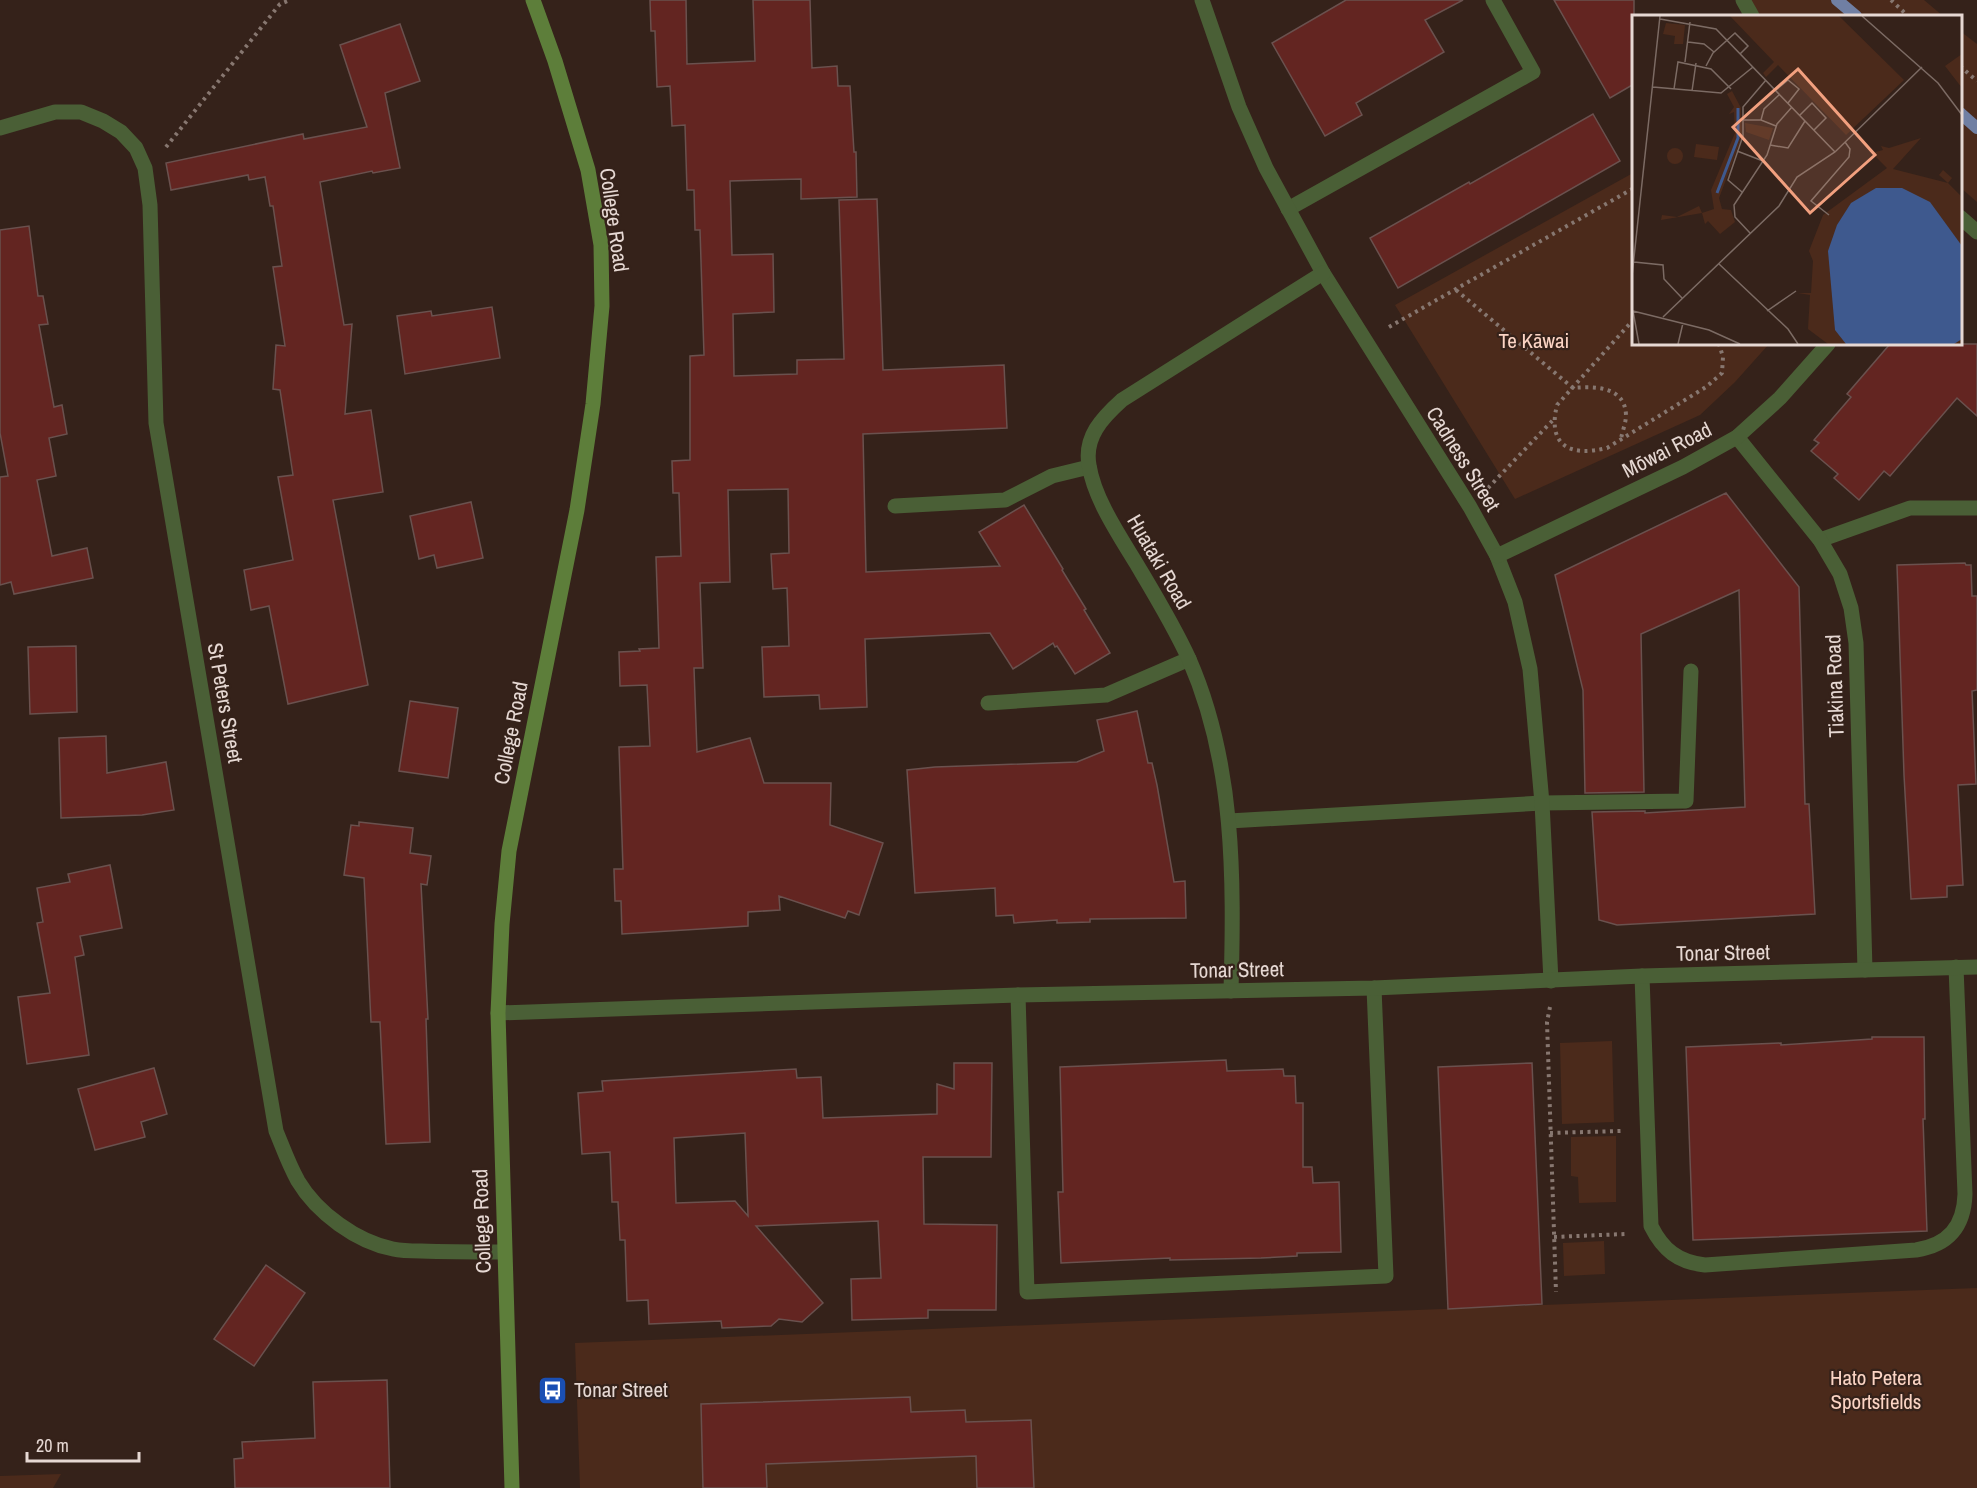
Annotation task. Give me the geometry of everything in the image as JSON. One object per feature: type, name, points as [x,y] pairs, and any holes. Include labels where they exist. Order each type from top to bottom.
[{"type":"main road","name":"College Road","points":[[512,1488],[498,1013],[502,924],[509,851],[577,510],[593,404],[602,306],[601,245],[588,170],[533,0]]},
{"type":"street","name":"Cadness Street","points":[[1202,0],[1239,107],[1266,168],[1323,273],[1470,507],[1497,556],[1515,602],[1528,658],[1542,803],[1551,981]]},
{"type":"street","points":[[1288,209],[1533,72],[1493,0]]},
{"type":"street","points":[[1743,0],[1751,15]]},
{"type":"street","name":"St Peters Street","points":[[0,128],[55,112],[81,112],[121,132],[136,148],[145,168],[150,205],[156,423],[276,1131],[286,1159],[299,1184],[316,1203],[337,1223],[363,1240],[394,1250],[457,1253],[504,1252]]},
{"type":"street","points":[[1962,219],[1977,232]]},
{"type":"street","name":"Huataki Road","points":[[1231,991],[1232,871],[1229,821],[1219,753],[1208,707],[1189,659],[1163,608],[1111,522],[1089,467],[1090,436],[1106,415],[1122,400],[1323,273]]},
{"type":"street","name":"Mōwai Road","points":[[1497,556],[1683,467],[1737,437],[1780,398],[1827,345]]},
{"type":"street","name":"Tiakina Road","points":[[1737,437],[1820,540],[1840,574],[1851,608],[1856,643],[1865,970]]},
{"type":"street","points":[[895,506],[1005,500],[1052,476],[1089,467]]},
{"type":"street","points":[[1820,540],[1910,508],[1977,508]]},
{"type":"street","points":[[988,703],[1106,695],[1189,659]]},
{"type":"street","points":[[1229,821],[1542,803],[1686,801],[1691,671]]},
{"type":"street","points":[[1642,976],[1651,1226],[1658,1240],[1669,1252],[1692,1264],[1705,1265],[1916,1250],[1928,1248],[1950,1235],[1962,1216],[1965,1194],[1956,967]]},
{"type":"street","name":"Tonar Street","points":[[498,1013],[1018,995],[1374,988],[1642,976],[1977,967]]},
{"type":"street","points":[[1018,995],[1027,1292],[1386,1276],[1374,988]]},
{"type":"path","points":[[165,148],[280,4],[290,0]]},
{"type":"path","points":[[1892,0],[1907,15]]},
{"type":"path","points":[[1962,68],[1977,81]]},
{"type":"path","points":[[1365,341],[1632,189]]},
{"type":"path","points":[[1456,290],[1573,388],[1594,386],[1610,390],[1622,400],[1626,415],[1621,439]]},
{"type":"path","points":[[1632,321],[1557,405],[1554,419],[1555,435],[1569,449],[1589,453],[1607,448],[1706,387],[1722,373],[1723,357],[1719,345]]},
{"type":"path","points":[[1470,507],[1554,419]]},
{"type":"path","points":[[1551,1003],[1546,1022],[1556,1292]]},
{"type":"path","points":[[1550,1133],[1648,1130]]},
{"type":"path","points":[[1554,1237],[1634,1233],[1651,1226]]},
{"type":"green space","points":[[1743,0],[1924,0],[1942,15],[1758,15]]},
{"type":"green space","points":[[1962,33],[1977,44],[1977,202],[1962,189]]},
{"type":"green space","name":"Te Kāwai","points":[[1632,174],[1632,345],[1768,345],[1735,382],[1700,415],[1515,499],[1395,305]]},
{"type":"green space","points":[[1612,1041],[1614,1122],[1562,1124],[1560,1043]]},
{"type":"green space","points":[[1616,1136],[1616,1202],[1579,1203],[1578,1177],[1571,1176],[1571,1137]]},
{"type":"green space","points":[[1604,1241],[1605,1274],[1564,1276],[1563,1243]]},
{"type":"green space","name":"Hato Petera Sportsfields","points":[[1977,1288],[1977,1488],[580,1488],[575,1343]]},
{"type":"green space","points":[[61,1474],[53,1488],[0,1488],[0,1476]]},
{"type":"building","points":[[650,0],[686,0],[687,64],[755,61],[753,0],[810,0],[812,68],[837,66],[838,86],[850,86],[854,152],[856,152],[857,197],[801,199],[801,179],[730,181],[732,255],[773,254],[774,312],[733,314],[734,376],[797,374],[797,360],[844,359],[839,200],[877,199],[883,370],[1004,365],[1007,428],[863,434],[866,572],[1000,566],[979,532],[1024,505],[1110,653],[1075,674],[1053,643],[1013,669],[990,633],[865,639],[867,707],[820,709],[819,695],[764,697],[762,647],[789,646],[787,588],[773,589],[771,554],[789,553],[788,489],[728,490],[730,582],[700,583],[703,668],[694,668],[697,752],[750,738],[764,783],[831,783],[830,825],[883,843],[859,915],[848,911],[845,918],[779,896],[780,910],[748,912],[748,926],[622,934],[621,901],[615,901],[614,869],[623,869],[619,747],[650,746],[647,685],[620,686],[619,652],[659,648],[656,557],[681,556],[679,493],[673,493],[672,461],[690,460],[690,356],[704,355],[700,230],[695,230],[694,190],[687,190],[685,125],[672,126],[670,86],[657,87],[655,31],[651,31]]},
{"type":"building","points":[[1346,0],[1463,0],[1425,20],[1444,52],[1356,103],[1362,115],[1325,136],[1272,43]]},
{"type":"building","points":[[1554,0],[1634,0],[1632,85],[1610,98]]},
{"type":"building","points":[[400,24],[420,81],[385,93],[400,168],[373,173],[372,171],[320,182],[344,325],[352,324],[345,414],[371,410],[383,492],[333,500],[368,685],[288,704],[269,606],[251,610],[244,570],[293,560],[278,477],[293,475],[280,390],[273,389],[276,345],[285,346],[273,267],[282,266],[273,206],[270,206],[265,177],[249,180],[248,175],[171,190],[166,163],[303,134],[304,139],[367,127],[340,45]]},
{"type":"building","points":[[1593,114],[1620,161],[1398,288],[1370,238]]},
{"type":"building","points":[[29,226],[38,296],[43,296],[48,324],[39,325],[54,407],[62,405],[67,434],[49,438],[56,476],[37,480],[52,556],[87,548],[93,578],[14,594],[11,582],[0,585],[0,477],[8,476],[0,433],[0,230]]},
{"type":"building","points":[[492,307],[500,358],[405,374],[397,316],[431,311],[432,316]]},
{"type":"building","points":[[1977,344],[1977,416],[1957,398],[1890,476],[1884,471],[1859,500],[1834,478],[1838,474],[1811,451],[1819,443],[1814,440],[1851,397],[1847,394],[1889,345]]},
{"type":"building","points":[[1726,493],[1799,587],[1805,804],[1809,804],[1815,914],[1617,925],[1599,920],[1592,812],[1645,811],[1645,813],[1745,807],[1739,590],[1641,634],[1644,792],[1585,793],[1583,690],[1555,575]]},
{"type":"building","points":[[471,502],[483,558],[437,568],[434,555],[419,559],[410,516]]},
{"type":"building","points":[[1965,563],[1971,565],[1972,596],[1977,596],[1977,690],[1972,691],[1976,784],[1958,785],[1963,885],[1947,886],[1947,897],[1911,899],[1904,775],[1897,565]]},
{"type":"building","points":[[76,646],[77,712],[30,714],[28,647]]},
{"type":"building","points":[[410,701],[458,708],[448,778],[399,771]]},
{"type":"building","points":[[1137,711],[1148,763],[1152,763],[1157,785],[1174,882],[1185,881],[1186,918],[1014,923],[1013,915],[996,916],[995,888],[915,893],[907,770],[1077,762],[1104,751],[1097,720]]},
{"type":"building","points":[[106,736],[107,773],[166,762],[174,810],[142,815],[61,818],[59,738]]},
{"type":"building","points":[[359,822],[413,828],[410,853],[431,856],[427,885],[421,884],[428,1019],[426,1019],[430,1142],[386,1144],[380,1022],[371,1022],[364,878],[344,875],[351,825],[359,826]]},
{"type":"building","points":[[110,865],[122,928],[80,936],[84,955],[75,957],[89,1055],[27,1064],[18,997],[50,993],[37,923],[43,922],[37,888],[70,882],[68,874]]},
{"type":"building","points":[[1872,1037],[1924,1037],[1925,1119],[1923,1119],[1927,1231],[1693,1240],[1686,1047],[1781,1043],[1781,1045],[1872,1039]]},
{"type":"building","points":[[1226,1060],[1227,1071],[1283,1069],[1284,1076],[1295,1076],[1296,1103],[1303,1103],[1303,1167],[1312,1167],[1313,1183],[1339,1182],[1341,1252],[1297,1253],[1297,1256],[1261,1258],[1170,1260],[1170,1258],[1061,1263],[1058,1192],[1063,1192],[1060,1067]]},
{"type":"building","points":[[954,1063],[992,1063],[991,1157],[923,1157],[924,1224],[997,1225],[996,1310],[928,1310],[928,1318],[852,1320],[851,1279],[881,1278],[878,1221],[756,1226],[823,1303],[802,1322],[779,1319],[771,1326],[722,1328],[721,1321],[649,1324],[648,1300],[627,1301],[625,1240],[620,1240],[618,1202],[612,1202],[610,1152],[582,1154],[578,1093],[603,1091],[602,1081],[796,1069],[797,1078],[821,1077],[823,1118],[937,1114],[937,1084],[954,1089]],"holes":[[[745,1133],[748,1216],[735,1201],[676,1203],[674,1138]]]},
{"type":"building","points":[[1532,1063],[1542,1304],[1448,1309],[1438,1067]]},
{"type":"building","points":[[154,1068],[167,1114],[141,1122],[145,1137],[95,1150],[78,1089]]},
{"type":"building","points":[[266,1265],[305,1293],[254,1366],[214,1339]]},
{"type":"building","points":[[387,1380],[390,1488],[235,1488],[234,1459],[243,1458],[242,1442],[315,1438],[313,1382]]},
{"type":"building","points":[[910,1397],[911,1412],[965,1410],[966,1422],[1031,1420],[1034,1488],[977,1488],[976,1456],[766,1464],[767,1488],[703,1488],[701,1404]]},
{"type":"waterway","points":[[1837,0],[1855,15]]},
{"type":"waterway","points":[[1962,115],[1977,128]]},
{"type":"place","name":"Tonar Street","points":[[553,1390]]}]
